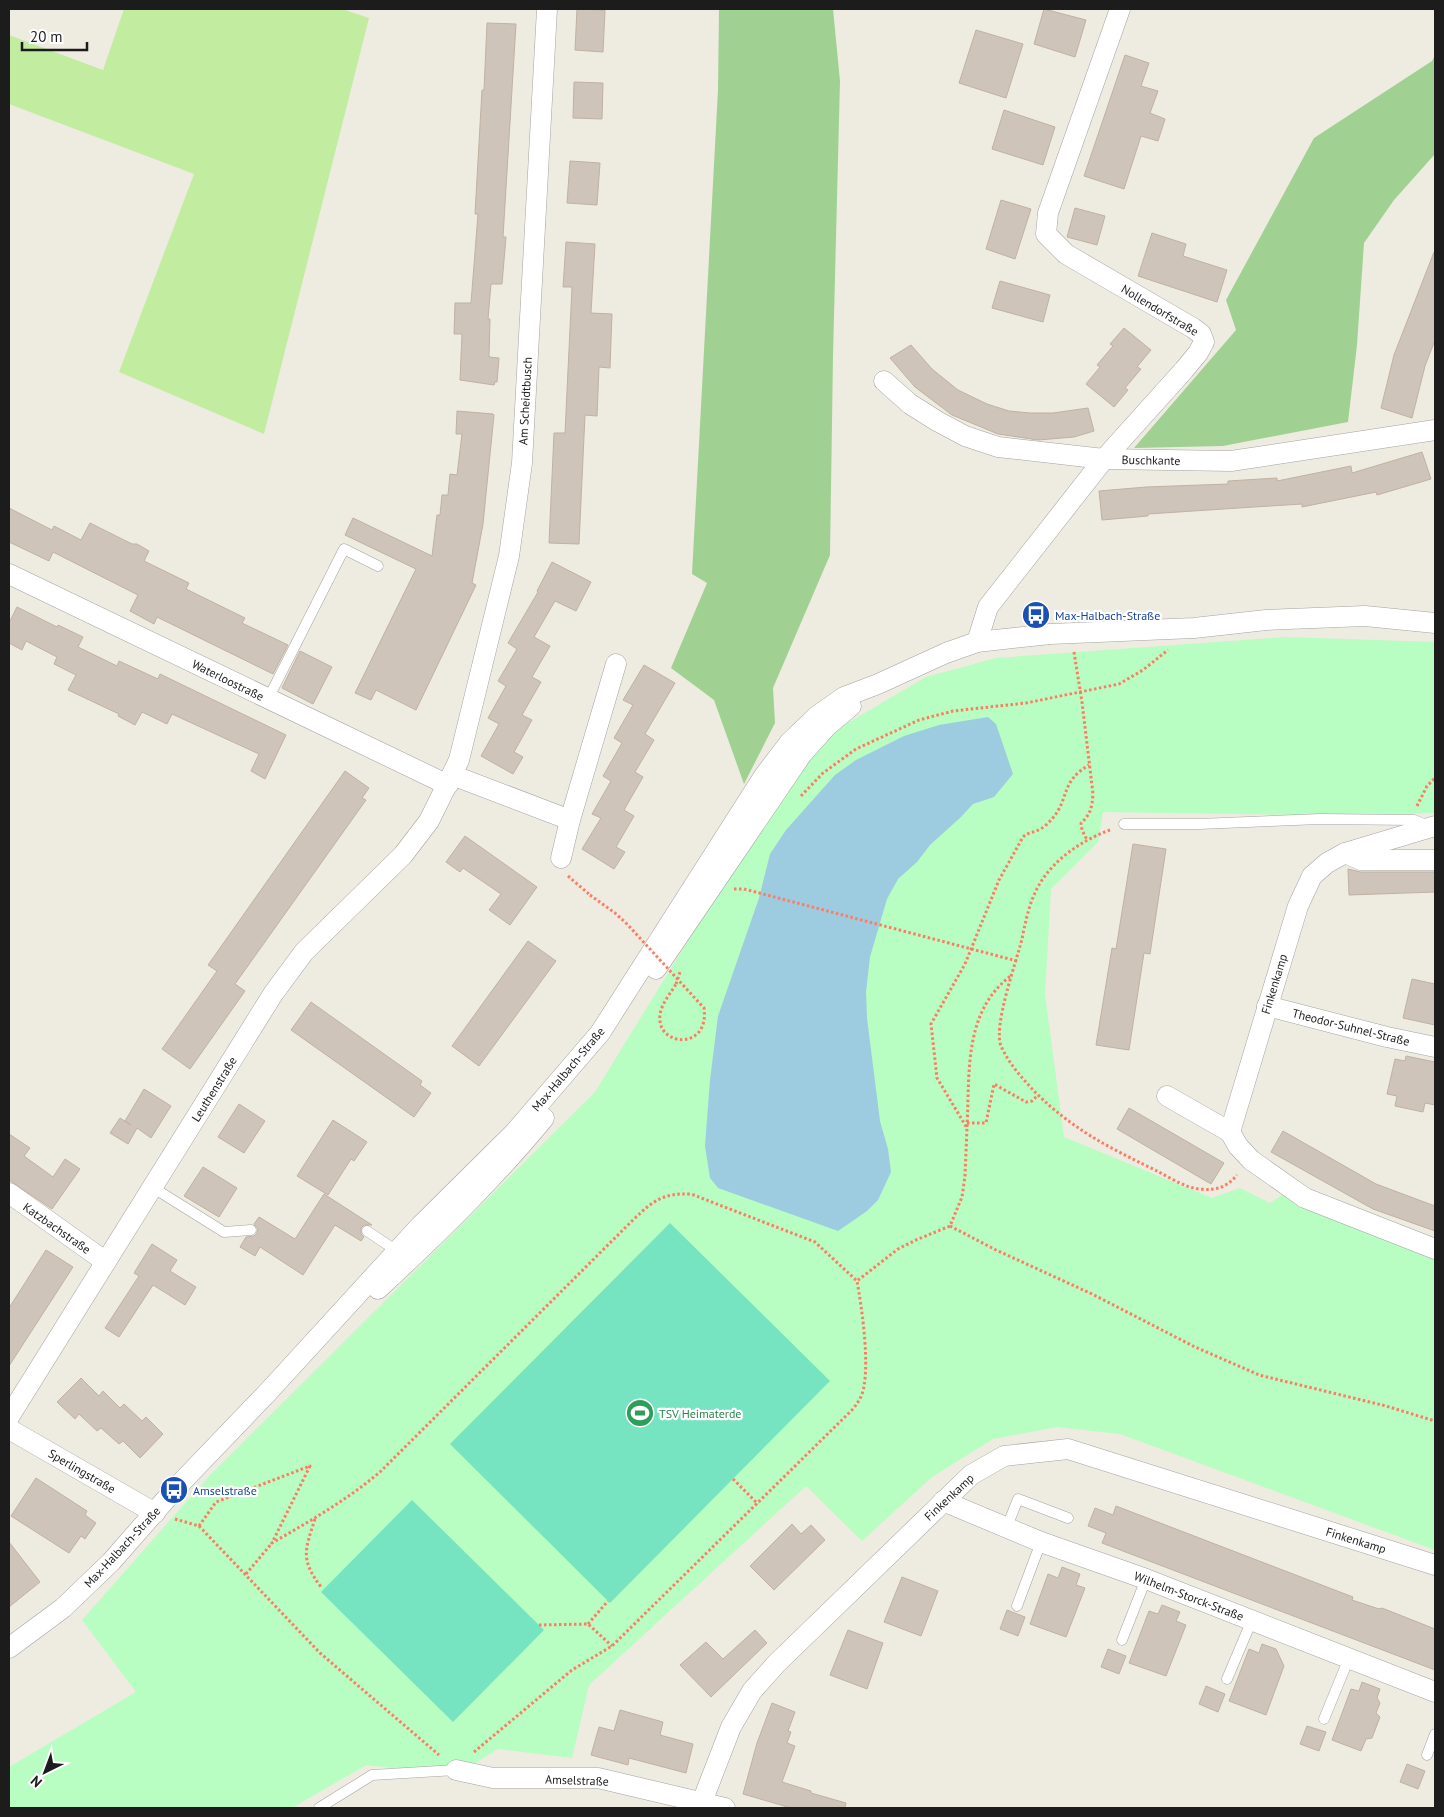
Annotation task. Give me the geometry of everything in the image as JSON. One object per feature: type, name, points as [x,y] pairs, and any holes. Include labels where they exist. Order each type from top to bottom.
[{"type":"street","name":"Am Scheidtbusch","points":[[450,780],[459,760],[509,556],[521,471],[546,9]]},
{"type":"street","name":"Nollendorfstraße","points":[[977,642],[988,607],[1104,459],[1184,370],[1198,353],[1204,342],[1201,334],[1193,328],[1066,254],[1046,234],[1048,214],[1120,9]]},
{"type":"street","name":"Buschkante","points":[[884,381],[910,404],[965,436],[998,447],[1038,450],[1104,459],[1231,461],[1435,430]]},
{"type":"street","name":"Waterloostraße","points":[[9,574],[268,699],[450,780],[570,820]]},
{"type":"street","name":"Max-Halbach-Straße","points":[[9,1648],[64,1608],[111,1562],[174,1490],[268,1392],[420,1226],[515,1132],[600,1033],[764,776],[789,743],[817,716],[844,697],[878,684],[946,653],[977,642],[1070,633],[1188,628],[1266,620],[1365,616],[1435,623]]},
{"type":"street","points":[[561,858],[570,820],[616,664]]},
{"type":"street","name":"Max-Halbach-Straße","points":[[268,1392],[434,1237],[526,1140],[611,1038],[802,754],[828,726],[878,684]]},
{"type":"street","name":"Leuthenstraße","points":[[9,1417],[278,987],[304,952],[403,854],[429,821],[450,780]]},
{"type":"street","name":"Finkenkamp","points":[[1230,1132],[1266,1006],[1298,906],[1312,876],[1328,863],[1345,853],[1427,824]]},
{"type":"street","points":[[1345,853],[1361,860],[1435,860]]},
{"type":"street","name":"Theodor-Suhnel-Straße","points":[[1266,1006],[1387,1037],[1435,1047]]},
{"type":"street","points":[[1168,1096],[1230,1132],[1238,1146],[1251,1160],[1305,1198],[1435,1249]]},
{"type":"street","name":"Katzbachstraße","points":[[9,1193],[106,1262]]},
{"type":"street","name":"Sperlingstraße","points":[[9,1429],[155,1513]]},
{"type":"street","name":"Finkenkamp","points":[[702,1802],[731,1726],[752,1691],[776,1664],[943,1501],[971,1475],[1004,1456],[1068,1449],[1435,1565]]},
{"type":"street","name":"Wilhelm-Storck-Straße","points":[[943,1501],[1006,1529],[1146,1579],[1435,1692]]},
{"type":"street","name":"Amselstraße","points":[[456,1770],[493,1778],[598,1778],[725,1808]]},
{"type":"lane","points":[[268,699],[344,549],[378,566]]},
{"type":"lane","points":[[1124,824],[1199,824],[1312,819],[1427,824]]},
{"type":"lane","points":[[152,1187],[224,1232],[251,1230]]},
{"type":"lane","points":[[367,1231],[397,1251]]},
{"type":"lane","points":[[1006,1529],[1018,1500],[1068,1518]]},
{"type":"lane","points":[[1017,1606],[1041,1542]]},
{"type":"lane","points":[[1122,1640],[1146,1579]]},
{"type":"lane","points":[[1227,1679],[1252,1620]]},
{"type":"lane","points":[[1324,1719],[1349,1658]]},
{"type":"lane","points":[[1427,1755],[1435,1734]]},
{"type":"lane","points":[[319,1808],[372,1775],[456,1770]]},
{"type":"path","points":[[799,798],[823,773],[856,749],[919,720],[952,711],[1026,702],[1119,684],[1166,652],[1188,628]]},
{"type":"path","points":[[1070,633],[1080,692],[1093,794],[1089,816],[1081,823],[1082,830],[1088,840]]},
{"type":"path","points":[[967,1128],[937,1078],[931,1024],[972,949],[999,880],[1023,837],[1026,833],[1040,830],[1051,821],[1071,779],[1079,770],[1089,764]]},
{"type":"path","points":[[1427,824],[1418,805],[1427,786],[1435,778]]},
{"type":"path","points":[[1124,824],[1088,840],[1069,853],[1053,868],[1035,893],[1004,1002],[1000,1045],[1020,1076],[1038,1095],[1085,1134],[1191,1187],[1203,1190],[1229,1185]]},
{"type":"path","points":[[561,858],[561,867],[590,895],[627,924],[704,1008],[704,1023],[701,1030],[695,1036],[687,1039],[679,1040],[670,1037],[660,1023],[662,1008],[676,984]]},
{"type":"path","points":[[744,889],[1017,961]]},
{"type":"path","points":[[857,1281],[898,1249],[950,1226],[962,1197],[965,1176],[973,1039],[978,1020],[985,1005],[994,991],[1013,974]]},
{"type":"path","points":[[967,1123],[986,1122],[994,1084],[1026,1102],[1032,1101],[1038,1095]]},
{"type":"path","points":[[246,1574],[272,1543],[310,1466],[216,1502],[199,1526],[320,1652],[456,1770],[466,1759],[572,1670],[612,1646],[852,1410],[860,1400],[864,1387],[865,1359],[861,1303],[857,1281],[822,1248],[805,1237],[691,1194],[675,1194],[658,1199],[627,1226],[380,1472],[361,1488],[272,1543]]},
{"type":"path","points":[[950,1226],[996,1250],[1092,1294],[1195,1347],[1259,1375],[1386,1406],[1435,1421]]},
{"type":"path","points":[[733,1479],[758,1504]]},
{"type":"path","points":[[315,1518],[307,1544],[306,1558],[310,1572],[321,1587]]},
{"type":"path","points":[[588,1624],[608,1601]]},
{"type":"path","points":[[539,1625],[588,1624],[612,1646]]},
{"type":"green space","points":[[124,9],[342,9],[369,18],[264,434],[119,372],[194,174],[9,104],[9,35],[103,70]]},
{"type":"green space","points":[[719,9],[833,9],[840,81],[830,555],[773,688],[775,723],[744,784],[714,700],[671,668],[707,583],[692,574],[718,90]]},
{"type":"green space","points":[[1435,55],[1435,154],[1394,200],[1364,243],[1357,345],[1348,422],[1223,446],[1134,448],[1236,330],[1226,300],[1314,138],[1432,61]]},
{"type":"green space","points":[[1286,637],[1435,642],[1435,813],[1368,816],[1103,812],[1098,842],[1051,889],[1045,994],[1064,1137],[1212,1198],[1240,1188],[1270,1203],[1285,1193],[1435,1258],[1435,1550],[1120,1434],[1057,1427],[993,1439],[932,1477],[862,1541],[806,1486],[589,1685],[572,1758],[498,1749],[456,1775],[366,1765],[292,1808],[9,1808],[9,1767],[136,1692],[82,1620],[211,1474],[595,1092],[807,747],[926,677],[996,658]]},
{"type":"green space","name":"TSV Heimaterde","points":[[670,1223],[830,1381],[610,1603],[450,1444]]},
{"type":"green space","points":[[412,1500],[544,1630],[453,1722],[321,1592]]},
{"type":"water","points":[[988,717],[996,724],[1013,774],[994,797],[973,804],[898,879],[887,899],[870,957],[866,992],[867,1018],[880,1121],[888,1149],[891,1172],[878,1200],[867,1211],[838,1231],[718,1188],[710,1178],[705,1146],[710,1080],[718,1016],[759,898],[770,854],[786,830],[835,775],[856,760],[904,736],[939,725]]},
{"type":"building","points":[[577,9],[605,10],[603,52],[575,50]]},
{"type":"building","points":[[1044,9],[1086,20],[1075,57],[1034,44]]},
{"type":"building","points":[[487,23],[516,24],[503,237],[506,237],[502,284],[491,284],[488,319],[490,319],[489,357],[499,358],[497,382],[494,385],[460,380],[462,334],[454,334],[455,303],[471,303],[478,214],[475,214]]},
{"type":"building","points":[[976,30],[1023,44],[1006,98],[959,83]]},
{"type":"building","points":[[1125,55],[1149,63],[1141,86],[1158,91],[1150,113],[1165,119],[1158,141],[1141,136],[1124,189],[1084,176]]},
{"type":"building","points":[[574,82],[603,83],[602,119],[573,118]]},
{"type":"building","points":[[1004,110],[1055,127],[1043,165],[992,149]]},
{"type":"building","points":[[570,161],[600,163],[597,205],[567,203]]},
{"type":"building","points":[[1001,200],[1031,209],[1015,259],[986,249]]},
{"type":"building","points":[[1075,208],[1105,216],[1097,245],[1067,237]]},
{"type":"building","points":[[1152,233],[1186,244],[1183,256],[1227,270],[1217,302],[1138,276]]},
{"type":"building","points":[[566,242],[595,244],[591,313],[612,314],[610,368],[599,367],[597,416],[585,415],[579,544],[549,543],[554,433],[565,433],[572,287],[563,287]]},
{"type":"building","points":[[1434,252],[1435,340],[1425,366],[1412,418],[1381,408],[1394,355]]},
{"type":"building","points":[[1000,281],[1050,295],[1043,322],[992,308]]},
{"type":"building","points":[[1124,328],[1151,350],[1137,367],[1141,369],[1125,388],[1128,390],[1114,407],[1086,384],[1100,367],[1097,365],[1113,346],[1110,344]]},
{"type":"building","points":[[911,345],[932,369],[958,390],[987,404],[1009,411],[1030,413],[1053,413],[1088,408],[1094,431],[1074,437],[1038,440],[998,434],[952,415],[915,387],[890,358]]},
{"type":"building","points":[[457,411],[494,415],[483,524],[472,583],[476,585],[416,710],[376,690],[371,700],[355,693],[416,569],[345,535],[353,518],[432,556],[437,515],[440,515],[442,495],[448,495],[450,474],[457,475],[462,434],[456,434]]},
{"type":"building","points":[[1422,452],[1431,479],[1377,495],[1376,492],[1302,507],[1302,504],[1254,507],[1148,514],[1148,516],[1102,520],[1099,491],[1228,484],[1228,481],[1277,478],[1277,481],[1351,466],[1352,473]]},
{"type":"building","points":[[9,508],[52,530],[54,526],[81,540],[90,523],[149,551],[144,561],[189,583],[186,589],[245,618],[242,623],[288,645],[273,674],[157,617],[154,624],[130,611],[138,595],[53,552],[49,561],[9,542]]},
{"type":"building","points":[[552,562],[591,582],[576,611],[555,601],[534,637],[550,646],[532,677],[541,682],[522,715],[532,720],[514,752],[523,757],[513,774],[481,756],[499,724],[488,718],[506,686],[498,681],[517,649],[508,643],[538,592]]},
{"type":"building","points":[[17,607],[57,627],[58,625],[83,637],[78,647],[117,666],[119,661],[158,679],[160,674],[286,735],[265,779],[251,771],[259,754],[172,714],[167,724],[142,712],[135,725],[118,716],[119,714],[68,690],[76,675],[54,664],[57,657],[26,641],[22,650],[9,643],[9,623]]},
{"type":"building","points":[[300,651],[332,667],[313,704],[282,688]]},
{"type":"building","points":[[644,665],[675,683],[645,734],[654,740],[635,772],[643,777],[624,810],[634,816],[616,847],[625,852],[614,869],[582,849],[601,818],[592,814],[611,781],[603,776],[622,743],[614,738],[633,705],[623,700]]},
{"type":"building","points":[[345,771],[369,788],[362,798],[366,800],[235,984],[245,991],[190,1069],[162,1049],[217,971],[208,965]]},
{"type":"building","points":[[465,836],[537,887],[510,925],[489,910],[501,894],[463,868],[460,872],[446,862]]},
{"type":"building","points":[[1133,844],[1166,849],[1150,954],[1144,953],[1129,1050],[1096,1045],[1112,948],[1116,949]]},
{"type":"building","points":[[1348,869],[1361,872],[1435,872],[1435,892],[1349,895]]},
{"type":"building","points":[[528,941],[556,961],[479,1066],[452,1046]]},
{"type":"building","points":[[1412,979],[1435,984],[1435,1025],[1403,1018]]},
{"type":"building","points":[[311,1002],[422,1081],[420,1085],[431,1093],[414,1117],[291,1030]]},
{"type":"building","points":[[1406,1056],[1435,1062],[1435,1105],[1425,1103],[1423,1112],[1395,1106],[1397,1096],[1387,1094],[1395,1059],[1405,1061]]},
{"type":"building","points":[[144,1089],[171,1106],[151,1138],[137,1128],[128,1144],[110,1133],[120,1118],[131,1125],[125,1121]]},
{"type":"building","points":[[239,1104],[265,1121],[244,1153],[218,1137]]},
{"type":"building","points":[[1129,1108],[1224,1163],[1211,1184],[1117,1129]]},
{"type":"building","points":[[333,1120],[367,1142],[354,1161],[351,1159],[328,1195],[297,1176]]},
{"type":"building","points":[[1283,1131],[1376,1184],[1435,1206],[1435,1231],[1373,1209],[1271,1152]]},
{"type":"building","points":[[9,1134],[30,1148],[24,1156],[53,1177],[65,1159],[80,1169],[52,1209],[9,1180]]},
{"type":"building","points":[[203,1167],[237,1188],[219,1217],[184,1196]]},
{"type":"building","points":[[324,1194],[372,1225],[364,1225],[361,1228],[361,1234],[364,1237],[361,1241],[335,1225],[303,1275],[260,1247],[255,1256],[240,1247],[246,1237],[254,1236],[257,1233],[258,1229],[254,1224],[259,1217],[295,1239]]},
{"type":"building","points":[[152,1244],[177,1260],[170,1271],[196,1287],[185,1305],[153,1285],[119,1337],[105,1328],[139,1276],[134,1273]]},
{"type":"building","points":[[46,1250],[73,1267],[9,1366],[9,1308]]},
{"type":"building","points":[[81,1378],[99,1396],[103,1391],[120,1408],[124,1404],[142,1421],[146,1417],[163,1434],[140,1458],[123,1441],[119,1444],[101,1428],[97,1431],[79,1414],[75,1419],[57,1402]]},
{"type":"building","points":[[36,1478],[87,1511],[85,1515],[96,1523],[85,1539],[81,1536],[69,1553],[11,1516]]},
{"type":"building","points":[[1116,1506],[1353,1597],[1352,1600],[1379,1609],[1382,1608],[1435,1629],[1435,1670],[1102,1543],[1106,1533],[1088,1526],[1095,1508],[1113,1515]]},
{"type":"building","points":[[792,1524],[801,1534],[811,1525],[825,1540],[774,1590],[750,1566]]},
{"type":"building","points":[[9,1542],[40,1582],[9,1607]]},
{"type":"building","points":[[1062,1567],[1080,1574],[1076,1585],[1085,1588],[1066,1637],[1030,1624],[1048,1574],[1058,1578]]},
{"type":"building","points":[[902,1577],[938,1591],[921,1636],[884,1622]]},
{"type":"building","points":[[1162,1605],[1180,1612],[1176,1621],[1186,1625],[1166,1676],[1129,1663],[1149,1611],[1158,1614]]},
{"type":"building","points":[[1007,1610],[1025,1617],[1018,1636],[1000,1629]]},
{"type":"building","points":[[755,1630],[767,1643],[711,1697],[680,1665],[706,1642],[723,1659]]},
{"type":"building","points":[[848,1630],[883,1643],[867,1689],[830,1675]]},
{"type":"building","points":[[1262,1644],[1276,1649],[1284,1666],[1266,1715],[1229,1701],[1249,1649],[1259,1653]]},
{"type":"building","points":[[1108,1649],[1126,1656],[1119,1674],[1101,1667]]},
{"type":"building","points":[[1362,1682],[1380,1689],[1377,1698],[1380,1703],[1376,1713],[1380,1717],[1372,1738],[1366,1739],[1361,1751],[1332,1740],[1351,1689],[1359,1691]]},
{"type":"building","points":[[1206,1686],[1225,1694],[1218,1712],[1199,1704]]},
{"type":"building","points":[[772,1703],[795,1712],[788,1731],[791,1732],[787,1743],[795,1746],[782,1782],[846,1803],[845,1808],[791,1808],[743,1794],[757,1743]]},
{"type":"building","points":[[620,1710],[663,1722],[660,1735],[693,1744],[686,1773],[629,1758],[628,1765],[591,1755],[599,1727],[614,1731]]},
{"type":"building","points":[[1307,1726],[1326,1732],[1319,1751],[1300,1744]]},
{"type":"building","points":[[1407,1764],[1425,1771],[1418,1789],[1400,1782]]},
{"type":"place","name":"Max-Halbach-Straße","points":[[1036,615]]},
{"type":"place","name":"TSV Heimaterde","points":[[640,1413]]},
{"type":"place","name":"Amselstraße","points":[[174,1490]]}]
